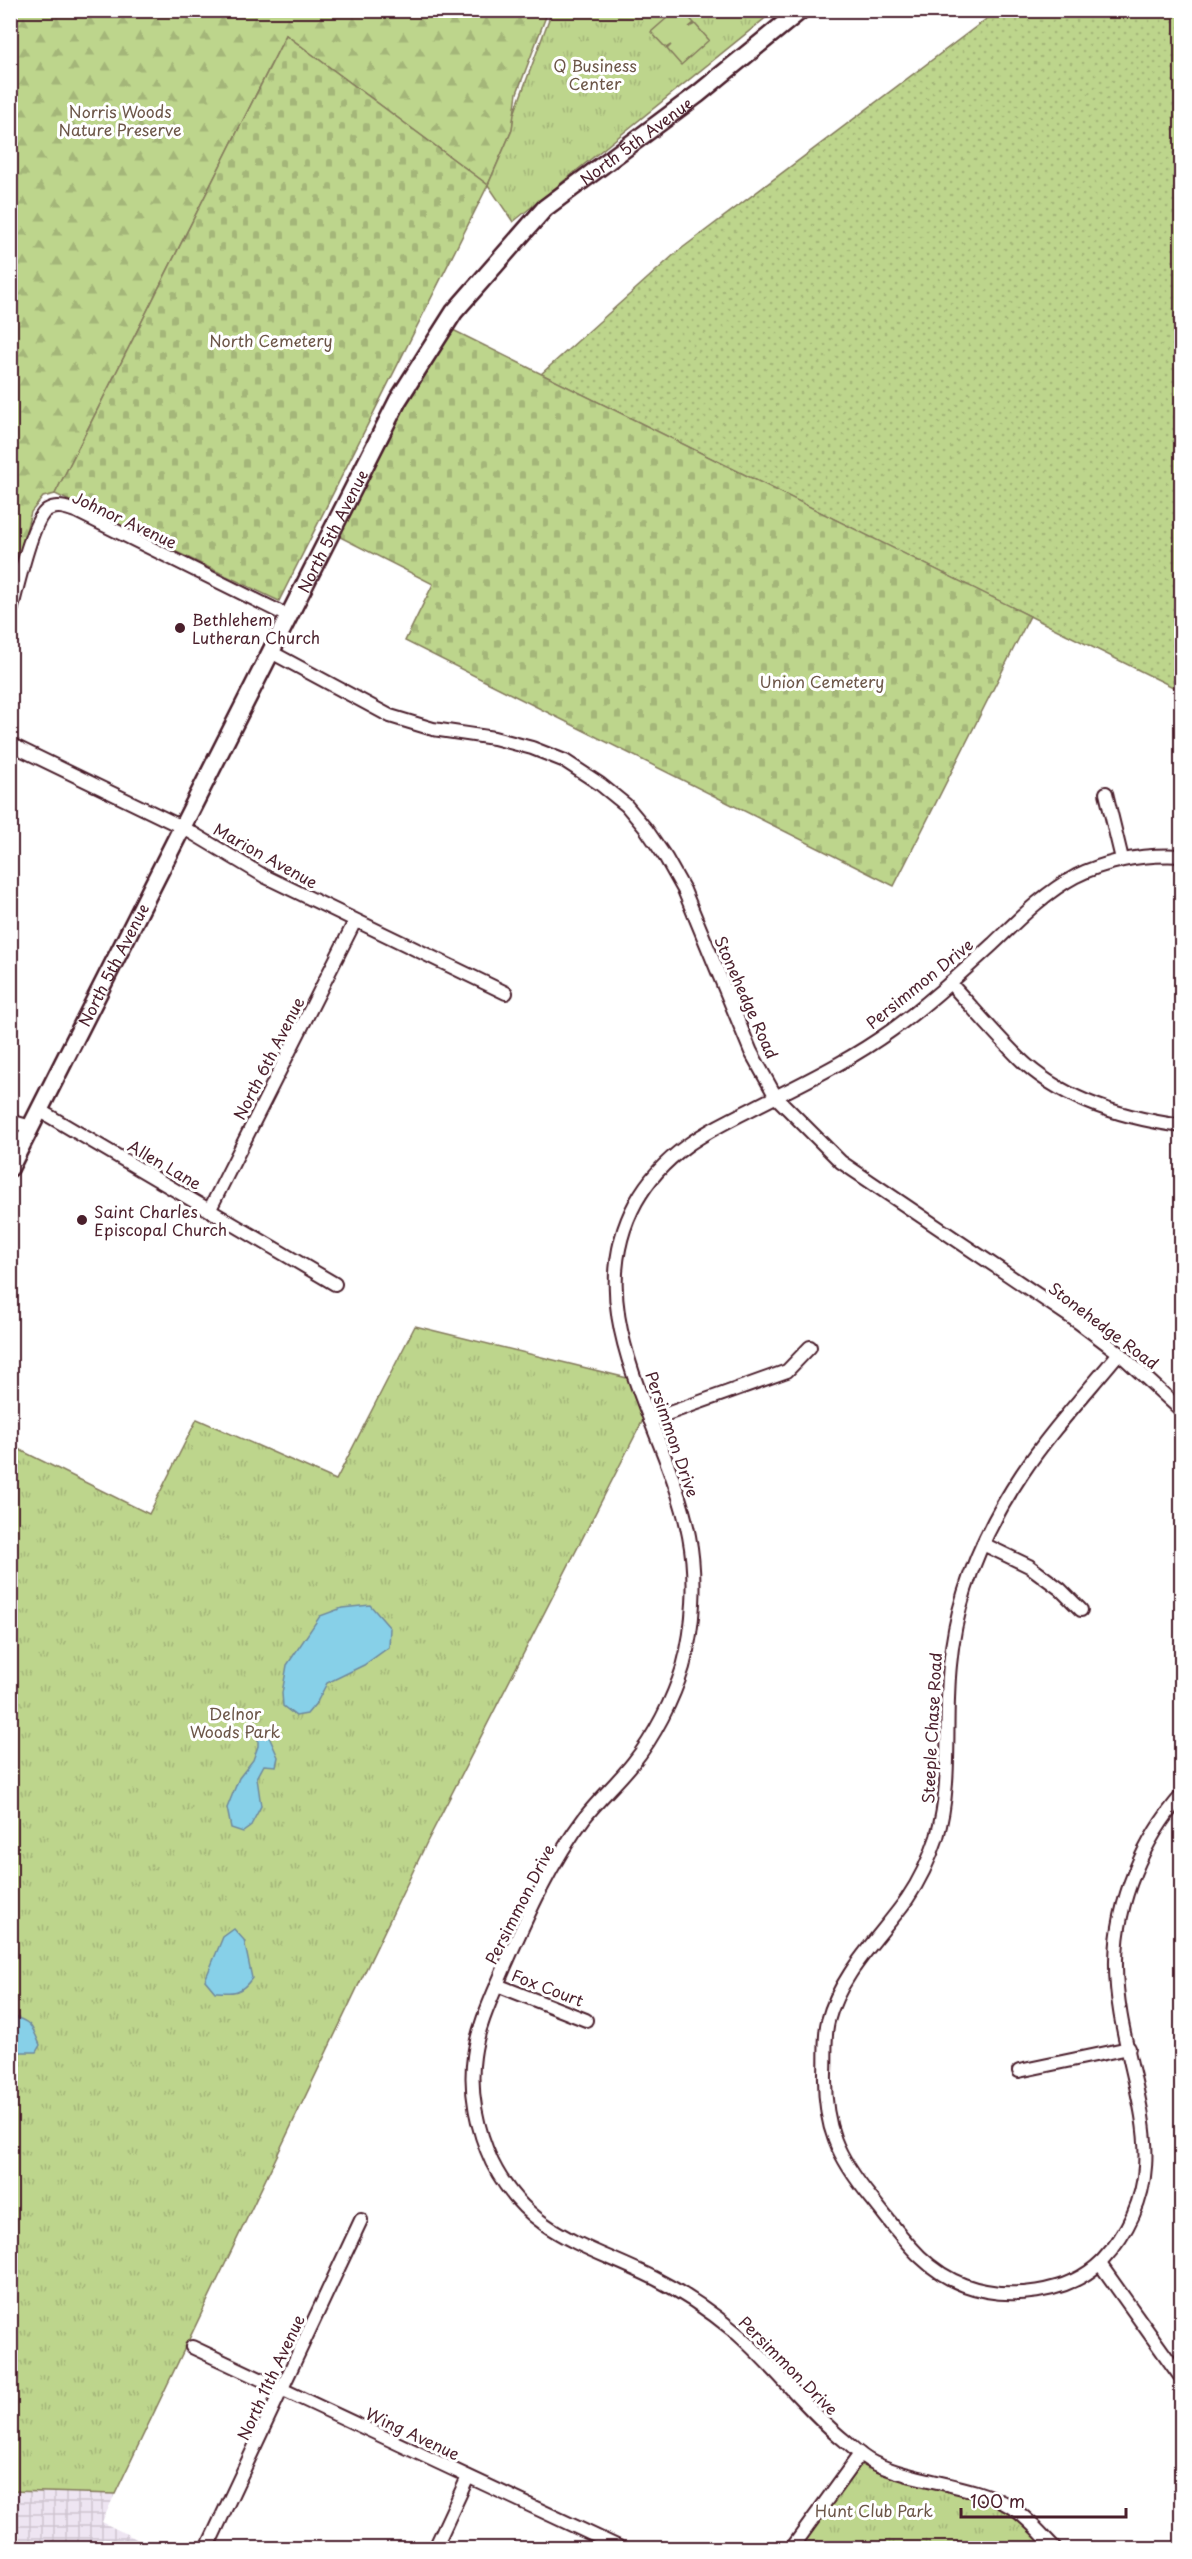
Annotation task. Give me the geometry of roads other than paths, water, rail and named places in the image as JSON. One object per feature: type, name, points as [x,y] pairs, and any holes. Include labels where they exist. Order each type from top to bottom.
[{"type":"main road","name":"North 5th Avenue","points":[[10,1168],[184,828],[398,400],[434,340],[474,286],[545,208],[698,94],[801,10]]},
{"type":"street","name":"Johnor Avenue","points":[[10,615],[36,523],[47,510],[66,507],[288,616]]},
{"type":"street","name":"Stonehedge Road","points":[[271,652],[390,716],[433,729],[494,738],[532,748],[565,761],[600,784],[626,805],[653,839],[684,890],[738,1024],[776,1097],[841,1162],[1078,1322],[1119,1353],[1182,1411]]},
{"type":"street","name":"Marion Avenue","points":[[10,744],[184,828],[264,876],[506,993]]},
{"type":"street","points":[[1106,793],[1122,859]]},
{"type":"street","name":"Persimmon Drive","points":[[1055,2548],[1011,2507],[986,2496],[873,2463],[823,2424],[760,2355],[707,2311],[655,2278],[569,2240],[534,2218],[509,2191],[492,2161],[480,2131],[472,2092],[474,2057],[482,2022],[524,1923],[553,1866],[585,1817],[636,1760],[660,1721],[682,1669],[691,1627],[693,1583],[690,1546],[677,1490],[650,1420],[616,1316],[614,1287],[616,1255],[624,1228],[638,1199],[673,1155],[690,1141],[863,1049],[918,1010],[1045,896],[1073,877],[1122,859],[1182,856]]},
{"type":"street","name":"North 6th Avenue","points":[[210,1209],[356,921]]},
{"type":"street","points":[[950,983],[1020,1059],[1045,1078],[1105,1110],[1146,1121],[1182,1126]]},
{"type":"street","name":"Allen Lane","points":[[39,1110],[335,1284]]},
{"type":"street","points":[[10,1121],[31,1127]]},
{"type":"street","points":[[650,1420],[787,1371],[810,1347]]},
{"type":"street","name":"Steeple Chase Road","points":[[1100,2264],[1057,2287],[1034,2291],[988,2291],[965,2285],[941,2273],[918,2257],[853,2175],[840,2154],[825,2101],[827,2022],[849,1977],[910,1894],[926,1866],[936,1839],[943,1813],[949,1668],[953,1639],[969,1575],[983,1544],[1023,1471],[1119,1353]]},
{"type":"street","points":[[983,1544],[1029,1566],[1060,1589],[1081,1610]]},
{"type":"street","points":[[1182,1795],[1154,1831],[1143,1853],[1132,1881],[1118,1931],[1116,1961],[1118,1989],[1129,2048],[1150,2136],[1149,2178],[1134,2222],[1100,2264],[1182,2379]]},
{"type":"street","name":"Fox Court","points":[[497,1985],[586,2020]]},
{"type":"street","points":[[1019,2071],[1129,2048]]},
{"type":"street","name":"North 11th Avenue","points":[[207,2548],[361,2220]]},
{"type":"street","name":"Wing Avenue","points":[[192,2347],[621,2548]]},
{"type":"street","points":[[792,2548],[860,2454]]},
{"type":"street","points":[[435,2548],[468,2477]]},
{"type":"water","points":[[370,1605],[390,1628],[389,1647],[364,1665],[327,1683],[317,1702],[307,1714],[296,1716],[283,1706],[282,1693],[287,1665],[320,1616],[342,1608]]},
{"type":"water","points":[[266,1730],[278,1757],[276,1766],[264,1765],[257,1778],[261,1806],[250,1827],[243,1832],[231,1828],[227,1808],[239,1778],[253,1760],[258,1746],[258,1732]]},
{"type":"water","points":[[234,1929],[244,1940],[252,1978],[240,1990],[215,1992],[205,1980],[223,1937]]},
{"type":"water","points":[[11,2016],[27,2022],[33,2029],[40,2045],[36,2052],[18,2052],[11,2040]]},
{"type":"place","name":"Bethlehem Lutheran Church","points":[[180,628]]},
{"type":"place","name":"Saint Charles Episcopal Church","points":[[82,1220]]},
{"type":"park label","name":"Q Business Center","points":[[595,74]]},
{"type":"park label","name":"Norris Woods Nature Preserve","points":[[120,120]]},
{"type":"park label","name":"North Cemetery","points":[[271,340]]},
{"type":"park label","name":"Union Cemetery","points":[[822,681]]},
{"type":"park label","name":"Delnor Woods Park","points":[[235,1722]]},
{"type":"park label","name":"Hunt Club Park","points":[[874,2510]]}]
